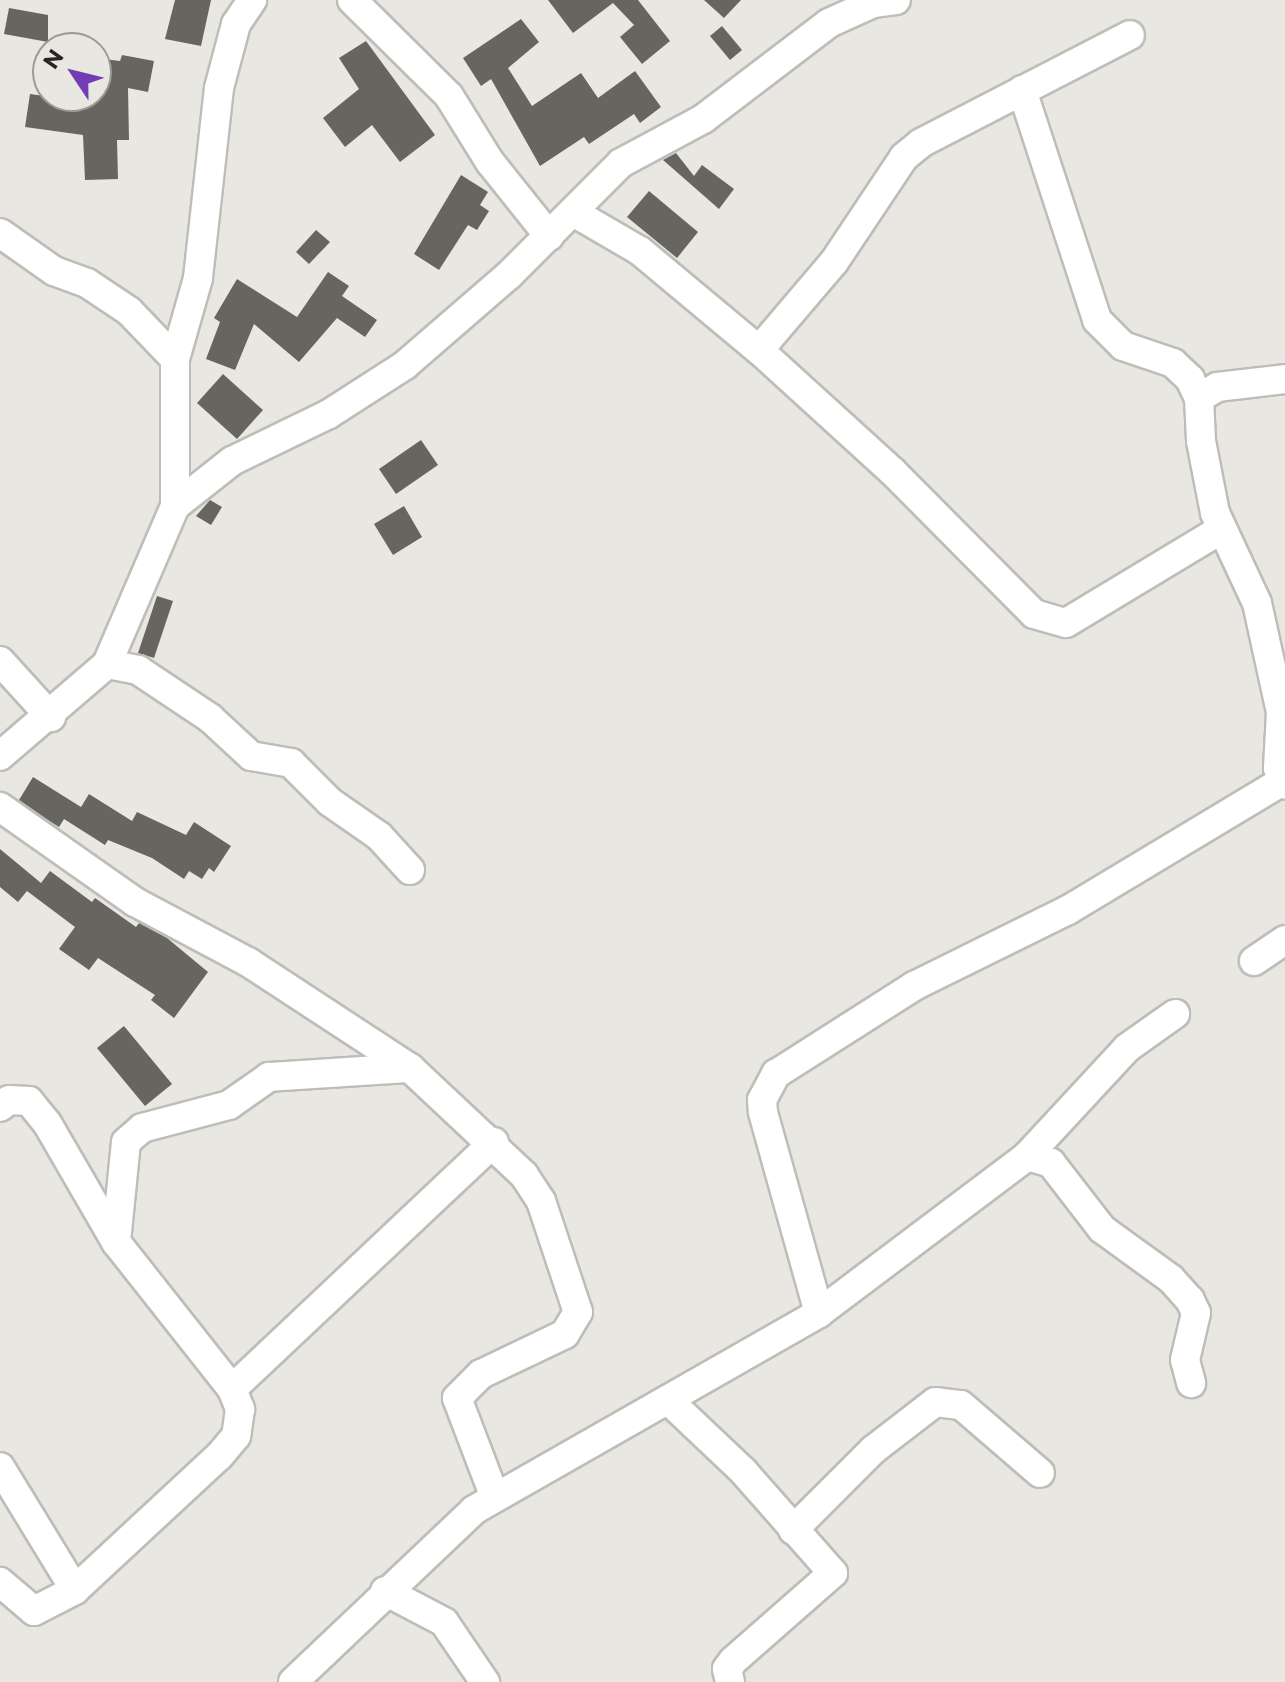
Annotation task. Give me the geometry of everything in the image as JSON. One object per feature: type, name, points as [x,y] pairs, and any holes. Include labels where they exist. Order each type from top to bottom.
[{"type":"street","points":[[0,756],[51,717],[107,664],[175,506],[175,359],[198,278],[219,88],[238,12],[252,0]]},
{"type":"street","points":[[352,0],[449,96],[490,162],[549,236]]},
{"type":"street","points":[[175,506],[232,461],[329,414],[405,365],[549,236],[621,163],[703,119],[829,23],[873,3],[896,0]]},
{"type":"street","points":[[759,350],[834,262],[904,157],[921,143],[1130,35]]},
{"type":"street","points":[[819,1313],[763,1112],[762,1100],[776,1074],[914,986],[1043,924],[1284,783],[1278,768],[1281,712],[1257,603],[1222,529],[1201,441],[1199,398],[1190,379],[1173,363],[1123,346],[1097,320],[1022,90]]},
{"type":"street","points":[[573,212],[640,251],[759,350],[893,472],[1034,614],[1052,622],[1066,623],[1222,529]]},
{"type":"street","points":[[0,233],[54,271],[87,283],[129,311],[175,359]]},
{"type":"street","points":[[1199,398],[1217,387],[1285,379]]},
{"type":"street","points":[[0,661],[51,717]]},
{"type":"street","points":[[107,664],[138,670],[210,718],[251,756],[291,763],[338,809],[379,836],[410,870]]},
{"type":"street","points":[[0,807],[135,902],[248,962],[410,1068],[494,1142],[541,1201],[578,1312],[565,1334],[481,1374],[457,1398],[494,1495]]},
{"type":"street","points":[[1254,961],[1285,940]]},
{"type":"street","points":[[293,1682],[385,1591],[494,1495],[819,1313],[1027,1156],[1127,1048],[1175,1014]]},
{"type":"street","points":[[116,1242],[126,1142],[142,1128],[229,1105],[269,1077],[410,1068]]},
{"type":"street","points":[[0,1107],[9,1100],[29,1101],[65,1151],[116,1242],[232,1389],[240,1409],[236,1436],[186,1490],[75,1590],[34,1611],[0,1582]]},
{"type":"street","points":[[232,1389],[494,1142]]},
{"type":"street","points":[[1027,1156],[1051,1163],[1102,1229],[1171,1279],[1190,1300],[1196,1313],[1185,1360],[1191,1383]]},
{"type":"street","points":[[668,1400],[743,1471],[833,1576],[807,1591],[733,1661],[727,1669],[730,1682]]},
{"type":"street","points":[[793,1530],[873,1450],[935,1402],[961,1405],[1040,1473]]},
{"type":"street","points":[[0,1467],[75,1590]]},
{"type":"street","points":[[385,1591],[444,1622],[485,1682]]},
{"type":"building","points":[[175,0],[211,0],[201,46],[165,39]]},
{"type":"building","points":[[548,0],[638,0],[670,41],[642,64],[620,37],[634,25],[613,3],[573,33]]},
{"type":"building","points":[[704,0],[741,0],[724,18]]},
{"type":"building","points":[[9,8],[48,15],[48,32],[32,32],[32,39],[4,34]]},
{"type":"building","points":[[521,19],[539,42],[508,68],[532,106],[581,73],[598,98],[635,71],[661,107],[640,123],[634,114],[589,144],[584,137],[540,166],[491,79],[481,86],[463,58]]},
{"type":"building","points":[[722,26],[742,50],[730,60],[710,36]]},
{"type":"building","points":[[366,41],[435,135],[400,162],[372,125],[345,147],[323,118],[359,89],[339,58]]},
{"type":"building","points":[[122,55],[154,61],[148,92],[128,88],[129,140],[117,140],[118,179],[85,180],[83,135],[25,127],[30,94],[32,112],[112,112],[112,60],[120,61]]},
{"type":"building","points":[[676,153],[694,176],[702,165],[734,189],[719,209],[663,160]]},
{"type":"building","points":[[461,175],[488,192],[480,205],[489,211],[477,230],[468,225],[439,270],[414,254]]},
{"type":"building","points":[[649,191],[698,232],[677,258],[627,217]]},
{"type":"building","points":[[316,230],[330,242],[309,264],[296,252]]},
{"type":"building","points":[[328,272],[349,286],[342,296],[377,320],[365,337],[337,318],[299,362],[254,324],[235,370],[206,359],[220,322],[214,318],[237,279],[297,317]]},
{"type":"building","points":[[223,374],[263,410],[237,439],[197,403]]},
{"type":"building","points":[[421,440],[438,465],[396,494],[379,469]]},
{"type":"building","points":[[210,500],[222,507],[211,525],[196,516]]},
{"type":"building","points":[[404,506],[422,537],[393,555],[374,524]]},
{"type":"building","points":[[157,596],[173,601],[154,658],[138,653]]},
{"type":"building","points":[[33,777],[81,807],[89,794],[132,821],[137,812],[186,835],[194,822],[231,846],[214,872],[209,868],[202,879],[189,871],[184,879],[152,858],[108,840],[105,845],[64,819],[59,827],[51,822],[19,800]]},
{"type":"building","points":[[0,849],[41,883],[50,871],[92,902],[95,898],[136,927],[139,923],[167,938],[208,972],[174,1018],[151,1000],[155,995],[98,958],[89,970],[59,949],[75,927],[27,891],[18,902],[0,887]]},
{"type":"building","points":[[124,1026],[172,1084],[145,1106],[97,1048]]}]
